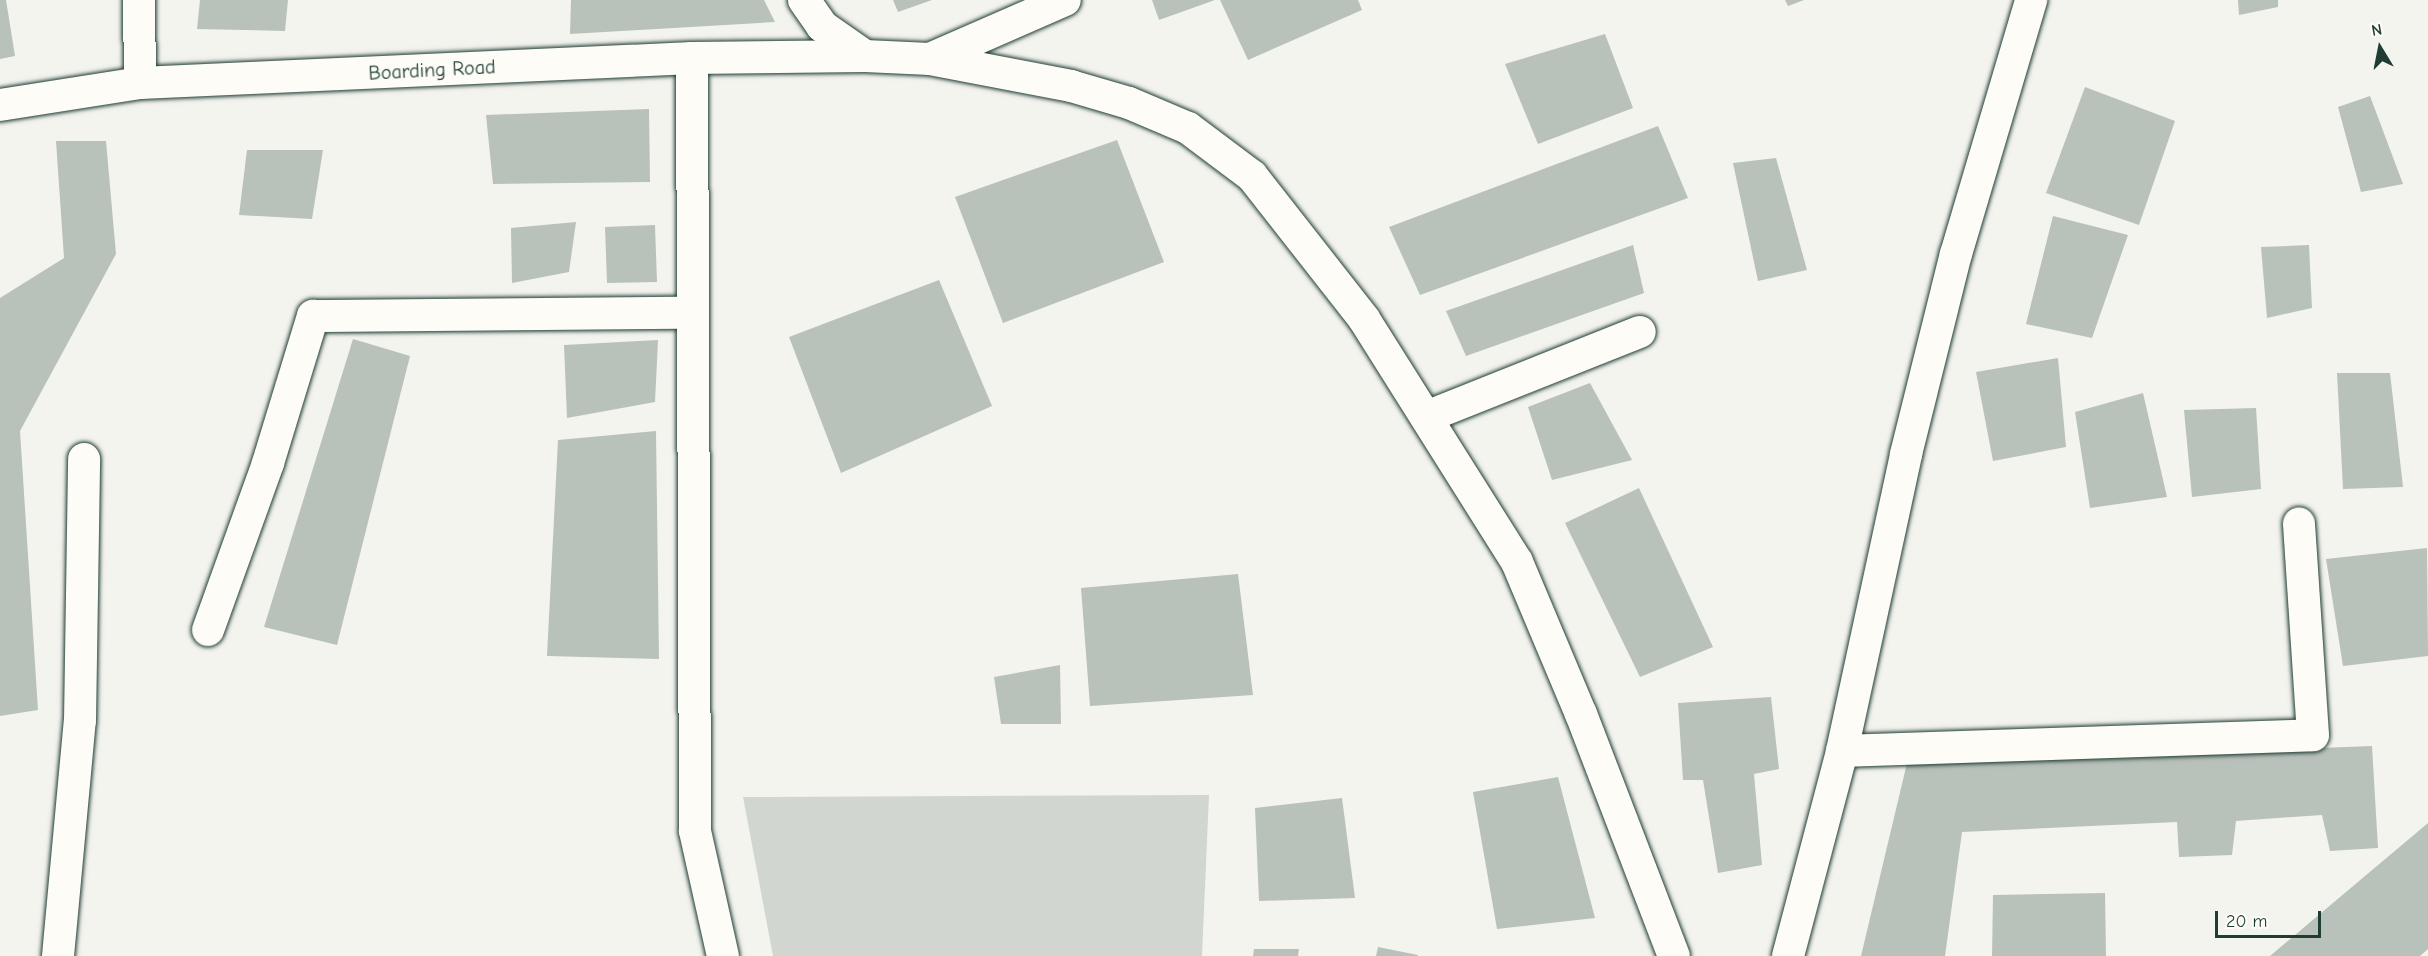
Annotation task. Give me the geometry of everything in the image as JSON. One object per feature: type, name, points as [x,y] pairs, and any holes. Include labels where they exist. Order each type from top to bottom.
[{"type":"street","points":[[139,0],[140,83]]},
{"type":"street","points":[[804,0],[822,26],[865,56]]},
{"type":"street","points":[[930,59],[1065,0]]},
{"type":"street","points":[[1788,956],[1842,751],[1906,454],[1956,254],[2031,0]]},
{"type":"street","name":"Boarding Road","points":[[0,105],[140,83],[692,58],[865,56],[930,59],[1071,87],[1129,103],[1188,128],[1252,176],[1309,245],[1364,319],[1516,562],[1581,714],[1674,956]]},
{"type":"street","points":[[692,58],[691,313],[695,831],[723,956]]},
{"type":"street","points":[[208,630],[268,463],[314,316],[691,313]]},
{"type":"street","points":[[1426,417],[1640,332]]},
{"type":"street","points":[[58,956],[80,722],[84,459]]},
{"type":"street","points":[[1842,751],[2313,735],[2298,523]]},
{"type":"shaded area","points":[[1209,795],[1202,956],[773,956],[743,797]]},
{"type":"building","points":[[0,0],[6,0],[15,56],[0,59]]},
{"type":"building","points":[[200,0],[288,0],[285,31],[197,29]]},
{"type":"building","points":[[571,0],[764,0],[775,22],[570,34]]},
{"type":"building","points":[[893,0],[932,0],[898,12]]},
{"type":"building","points":[[1152,0],[1215,0],[1159,20]]},
{"type":"building","points":[[1220,0],[1358,0],[1362,10],[1248,60]]},
{"type":"building","points":[[1785,0],[1804,0],[1788,6]]},
{"type":"building","points":[[2238,0],[2278,0],[2278,7],[2239,15]]},
{"type":"building","points":[[1605,34],[1633,108],[1538,144],[1505,64]]},
{"type":"building","points":[[2085,87],[2175,121],[2139,225],[2046,193]]},
{"type":"building","points":[[2370,96],[2403,184],[2361,192],[2338,107]]},
{"type":"building","points":[[649,109],[650,182],[493,184],[486,115]]},
{"type":"building","points":[[1658,126],[1688,198],[1420,295],[1389,227]]},
{"type":"building","points":[[1117,140],[1164,262],[1003,323],[955,197]]},
{"type":"building","points":[[56,141],[106,141],[116,254],[20,431],[38,710],[0,716],[0,298],[64,258]]},
{"type":"building","points":[[247,150],[323,150],[312,219],[239,215]]},
{"type":"building","points":[[1776,158],[1807,270],[1758,281],[1733,163]]},
{"type":"building","points":[[2053,216],[2128,235],[2092,338],[2026,324]]},
{"type":"building","points":[[576,222],[569,272],[512,283],[511,228]]},
{"type":"building","points":[[655,225],[657,282],[607,283],[605,227]]},
{"type":"building","points":[[1633,245],[1644,293],[1466,356],[1446,311]]},
{"type":"building","points":[[2309,245],[2312,308],[2267,318],[2261,247]]},
{"type":"building","points":[[939,280],[992,406],[841,473],[789,337]]},
{"type":"building","points":[[353,339],[410,356],[337,645],[264,627]]},
{"type":"building","points":[[658,340],[655,402],[567,418],[564,345]]},
{"type":"building","points":[[2058,358],[2066,447],[1993,461],[1976,372]]},
{"type":"building","points":[[2337,373],[2390,373],[2403,487],[2343,489]]},
{"type":"building","points":[[1590,383],[1632,460],[1552,480],[1528,407]]},
{"type":"building","points":[[2143,393],[2167,497],[2090,508],[2075,412]]},
{"type":"building","points":[[2256,408],[2261,489],[2192,497],[2184,410]]},
{"type":"building","points":[[656,431],[659,659],[547,656],[558,440]]},
{"type":"building","points":[[1639,488],[1713,647],[1640,677],[1565,523]]},
{"type":"building","points":[[2427,548],[2428,656],[2343,666],[2326,559]]},
{"type":"building","points":[[1238,574],[1253,695],[1090,706],[1081,588]]},
{"type":"building","points":[[1060,665],[1061,724],[1001,724],[994,677]]},
{"type":"building","points":[[1771,697],[1779,769],[1754,774],[1762,865],[1718,873],[1703,780],[1683,780],[1678,703]]},
{"type":"building","points":[[2372,746],[2378,848],[2330,851],[2322,815],[2236,821],[2232,855],[2179,857],[2177,822],[1962,832],[1945,956],[1861,956],[1907,763]]},
{"type":"building","points":[[1558,777],[1595,918],[1497,929],[1473,792]]},
{"type":"building","points":[[1342,798],[1355,898],[1259,901],[1255,808]]},
{"type":"building","points":[[2428,823],[2428,949],[2420,956],[2270,956]]},
{"type":"building","points":[[2105,893],[2106,956],[1992,956],[1993,895]]},
{"type":"building","points":[[1378,947],[1418,955],[1418,956],[1376,956]]},
{"type":"building","points":[[1254,949],[1299,949],[1298,956],[1253,956]]}]
